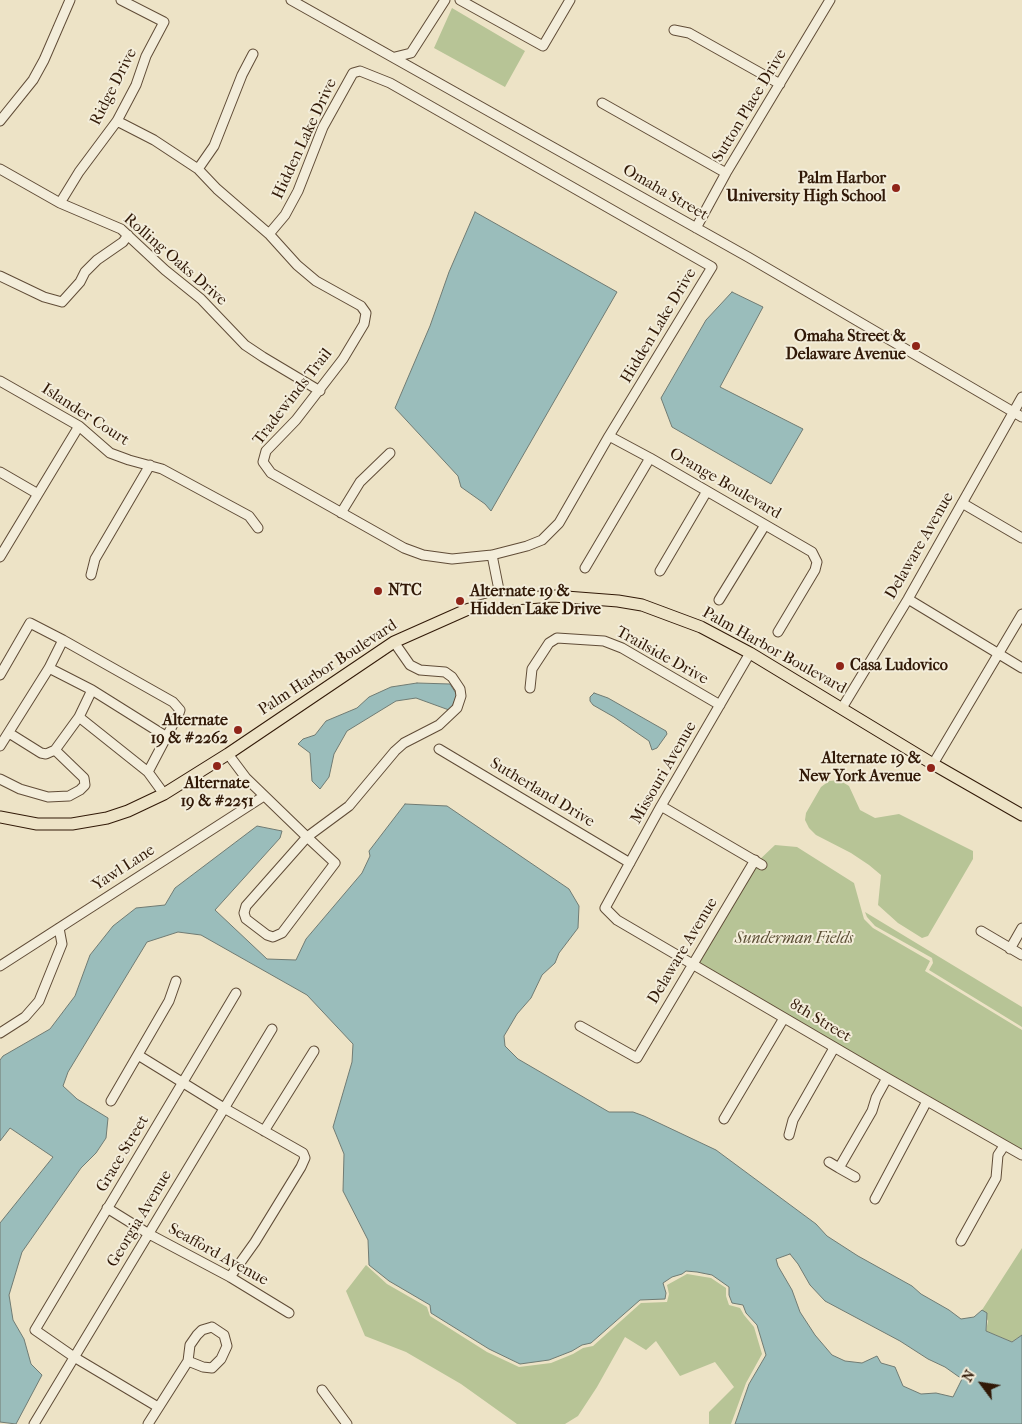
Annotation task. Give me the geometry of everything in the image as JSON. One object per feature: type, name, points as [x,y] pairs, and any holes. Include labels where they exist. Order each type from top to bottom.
[{"type":"main road","name":"Palm Harbor Boulevard","points":[[164,794],[228,754],[394,642],[466,610],[501,600],[572,596],[618,600],[642,605],[701,627],[750,653],[933,764],[1022,815]]},
{"type":"main road","points":[[0,817],[37,824],[86,822],[108,818],[128,811],[164,794]]},
{"type":"street","points":[[0,120],[33,80],[41,67],[70,0]]},
{"type":"street","name":"Ridge Drive","points":[[60,203],[79,172],[117,121],[136,85],[146,56],[164,22],[121,0]]},
{"type":"street","name":"Omaha Street","points":[[291,0],[696,228],[1022,417]]},
{"type":"street","points":[[395,57],[411,52],[445,0]]},
{"type":"street","points":[[460,0],[543,46],[570,0]]},
{"type":"street","name":"Sutton Place Drive","points":[[696,228],[726,173],[827,1]]},
{"type":"street","points":[[674,30],[689,33],[780,84]]},
{"type":"street","points":[[198,170],[214,146],[242,75],[253,54]]},
{"type":"street","name":"Hidden Lake Drive","points":[[263,462],[271,473],[404,548],[423,555],[452,558],[492,555],[542,540],[559,523],[609,436],[712,267],[390,83],[360,71],[353,73],[323,127],[298,191],[285,215],[269,234]]},
{"type":"street","points":[[602,103],[726,173]]},
{"type":"street","name":"Tradewinds Trail","points":[[117,121],[154,140],[198,170],[269,234],[297,265],[316,281],[361,306],[366,313],[364,324],[343,359],[296,420],[266,452],[263,462]]},
{"type":"street","name":"Rolling Oaks Drive","points":[[0,169],[60,203],[121,229],[165,270],[201,299],[245,345],[263,358],[320,391]]},
{"type":"street","points":[[0,276],[44,297],[62,302],[91,266],[124,242],[128,236]]},
{"type":"street","name":"Islander Court","points":[[0,380],[79,426],[110,453],[162,469],[248,516],[258,528]]},
{"type":"street","name":"Delaware Avenue","points":[[842,708],[908,599],[1022,397]]},
{"type":"street","points":[[0,558],[79,426]]},
{"type":"street","name":"Orange Boulevard","points":[[609,436],[812,552],[817,565],[778,632]]},
{"type":"street","points":[[341,512],[360,482],[390,453]]},
{"type":"street","points":[[585,568],[650,458]]},
{"type":"street","points":[[91,575],[95,559],[150,465]]},
{"type":"street","points":[[0,472],[38,494]]},
{"type":"street","points":[[660,570],[707,491]]},
{"type":"street","points":[[962,503],[1022,538]]},
{"type":"street","points":[[720,600],[765,525]]},
{"type":"street","points":[[492,555],[501,600]]},
{"type":"street","points":[[908,599],[1022,668]]},
{"type":"street","points":[[933,764],[1022,614]]},
{"type":"street","points":[[0,675],[30,623],[173,702],[180,710],[168,738],[148,772]]},
{"type":"street","name":"Trailside Drive","points":[[530,688],[532,668],[549,643],[557,638],[604,641],[622,648],[720,705]]},
{"type":"street","points":[[0,746],[49,668],[63,640]]},
{"type":"street","points":[[228,754],[246,778],[264,796],[307,837],[335,863],[282,933],[273,937],[267,935],[246,919],[244,913],[246,906],[307,837],[349,806],[404,742],[439,725],[457,708],[461,696],[460,689],[452,676],[445,672],[420,670],[410,665],[394,642]]},
{"type":"street","name":"Missouri Avenue","points":[[605,908],[661,806],[750,653]]},
{"type":"street","points":[[49,668],[92,690],[168,738]]},
{"type":"street","points":[[8,733],[41,753],[46,754],[55,750],[79,717],[92,690]]},
{"type":"street","points":[[79,717],[148,772],[164,794]]},
{"type":"street","name":"Sutherland Drive","points":[[439,749],[630,863]]},
{"type":"street","points":[[0,779],[20,789],[48,797],[69,796],[85,785],[84,778],[55,750]]},
{"type":"street","name":"Yawl Lane","points":[[0,966],[264,796]]},
{"type":"street","name":"Delaware Avenue","points":[[580,1026],[637,1058],[692,963],[758,863],[661,806]]},
{"type":"street","name":"8th Street","points":[[605,908],[617,920],[834,1048],[1022,1155]]},
{"type":"street","points":[[0,1033],[25,1017],[39,1001],[62,944],[59,928]]},
{"type":"street","points":[[1010,949],[1022,928]]},
{"type":"street","points":[[981,931],[1022,956]]},
{"type":"street","points":[[111,1101],[169,1001],[176,981]]},
{"type":"street","name":"Grace Street","points":[[74,1357],[35,1330],[236,993]]},
{"type":"street","points":[[724,1120],[784,1018]]},
{"type":"street","name":"Georgia Avenue","points":[[34,1424],[272,1029]]},
{"type":"street","points":[[789,1135],[793,1120],[834,1048]]},
{"type":"street","points":[[264,1131],[314,1051]]},
{"type":"street","points":[[138,1055],[224,1108],[303,1153],[304,1158],[301,1167],[255,1242],[230,1277]]},
{"type":"street","points":[[838,1168],[872,1111],[876,1098],[887,1078]]},
{"type":"street","points":[[876,1199],[927,1101]]},
{"type":"street","points":[[961,1241],[996,1178],[998,1155],[1004,1146]]},
{"type":"street","points":[[829,1162],[855,1177]]},
{"type":"street","name":"Seafford Avenue","points":[[107,1208],[149,1234],[230,1277],[289,1313]]},
{"type":"street","points":[[148,1424],[188,1361],[190,1345],[197,1334],[202,1330],[212,1327],[224,1335],[227,1346],[221,1359],[212,1368],[203,1367],[188,1361]]},
{"type":"street","points":[[74,1357],[158,1407]]},
{"type":"street","points":[[322,1390],[347,1424]]},
{"type":"green space","points":[[452,8],[525,51],[505,87],[434,48]]},
{"type":"green space","points":[[839,780],[849,786],[860,810],[875,818],[899,814],[973,851],[973,859],[928,936],[922,938],[898,923],[878,905],[881,875],[851,853],[816,835],[809,828],[805,820],[806,813],[821,787],[829,781]]},
{"type":"green space","name":"Sunderman Fields","points":[[775,845],[797,847],[854,883],[864,919],[873,928],[930,961],[925,971],[1022,1030],[1022,1153],[698,963],[756,863]]},
{"type":"green space","points":[[865,912],[1022,1007],[1022,1027],[929,970],[933,963],[932,958],[875,926]]},
{"type":"green space","points":[[1022,1248],[1022,1335],[1012,1342],[986,1331],[988,1321],[982,1310]]},
{"type":"green space","points":[[366,1265],[387,1284],[427,1307],[430,1316],[487,1352],[519,1367],[551,1363],[583,1348],[593,1346],[641,1303],[667,1302],[669,1294],[667,1285],[687,1274],[711,1278],[726,1288],[729,1305],[740,1308],[754,1327],[762,1354],[746,1383],[731,1424],[709,1424],[709,1412],[734,1387],[715,1362],[680,1376],[656,1341],[646,1350],[625,1337],[597,1387],[578,1416],[565,1424],[517,1424],[461,1384],[406,1352],[365,1336],[346,1291]]},
{"type":"water","points":[[475,212],[617,292],[491,511],[485,504],[461,487],[458,476],[395,408]]},
{"type":"water","points":[[732,292],[763,307],[720,387],[803,429],[771,484],[672,427],[661,398],[706,320]]},
{"type":"water","points":[[417,683],[450,684],[457,695],[451,709],[449,710],[416,698],[396,701],[347,731],[334,754],[329,777],[320,789],[312,781],[310,753],[298,744],[303,739],[315,735],[326,721],[357,708],[369,697],[391,687]]},
{"type":"water","points":[[594,693],[608,698],[666,731],[667,734],[657,748],[652,750],[649,741],[593,705],[590,697]]},
{"type":"water","points":[[405,804],[447,806],[569,889],[579,906],[578,928],[559,953],[555,963],[542,975],[531,998],[517,1014],[504,1036],[505,1046],[518,1059],[609,1112],[633,1112],[716,1150],[816,1224],[827,1236],[858,1256],[912,1286],[921,1294],[961,1319],[974,1317],[982,1310],[987,1313],[986,1331],[1012,1342],[1022,1335],[1022,1424],[735,1424],[749,1384],[766,1355],[757,1325],[746,1313],[743,1305],[732,1303],[729,1287],[712,1275],[697,1272],[686,1271],[672,1277],[663,1283],[666,1293],[665,1299],[640,1300],[591,1343],[582,1345],[549,1360],[520,1364],[489,1349],[431,1313],[430,1305],[389,1281],[369,1265],[368,1240],[343,1191],[344,1154],[333,1127],[352,1062],[353,1044],[307,995],[201,935],[178,932],[147,942],[68,1072],[63,1086],[77,1099],[108,1118],[106,1138],[96,1153],[81,1168],[22,1252],[9,1295],[13,1320],[24,1339],[31,1364],[42,1375],[16,1424],[0,1422],[0,1223],[53,1157],[10,1128],[0,1141],[0,1060],[3,1056],[50,1029],[75,996],[90,955],[113,926],[136,908],[165,905],[175,888],[257,826],[282,831],[280,838],[215,910],[267,959],[296,960],[306,939],[362,873],[370,856],[369,851]],"holes":[[[790,1254],[810,1285],[825,1301],[900,1341],[962,1379],[953,1397],[936,1393],[921,1394],[903,1386],[895,1367],[881,1363],[877,1356],[862,1363],[845,1361],[832,1355],[815,1335],[800,1312],[792,1290],[776,1259]]]},
{"type":"place","name":"Palm Harbor University High School","points":[[896,188]]},
{"type":"place","name":"Omaha Street & Delaware Avenue","points":[[916,346]]},
{"type":"place","name":"NTC","points":[[378,591]]},
{"type":"place","name":"Alternate 19 & Hidden Lake Drive","points":[[460,601]]},
{"type":"place","name":"Casa Ludovico","points":[[840,666]]},
{"type":"place","name":"Alternate 19 & #2262","points":[[238,730]]},
{"type":"place","name":"Alternate 19 & #2251","points":[[217,766]]},
{"type":"place","name":"Alternate 19 & New York Avenue","points":[[931,768]]}]
